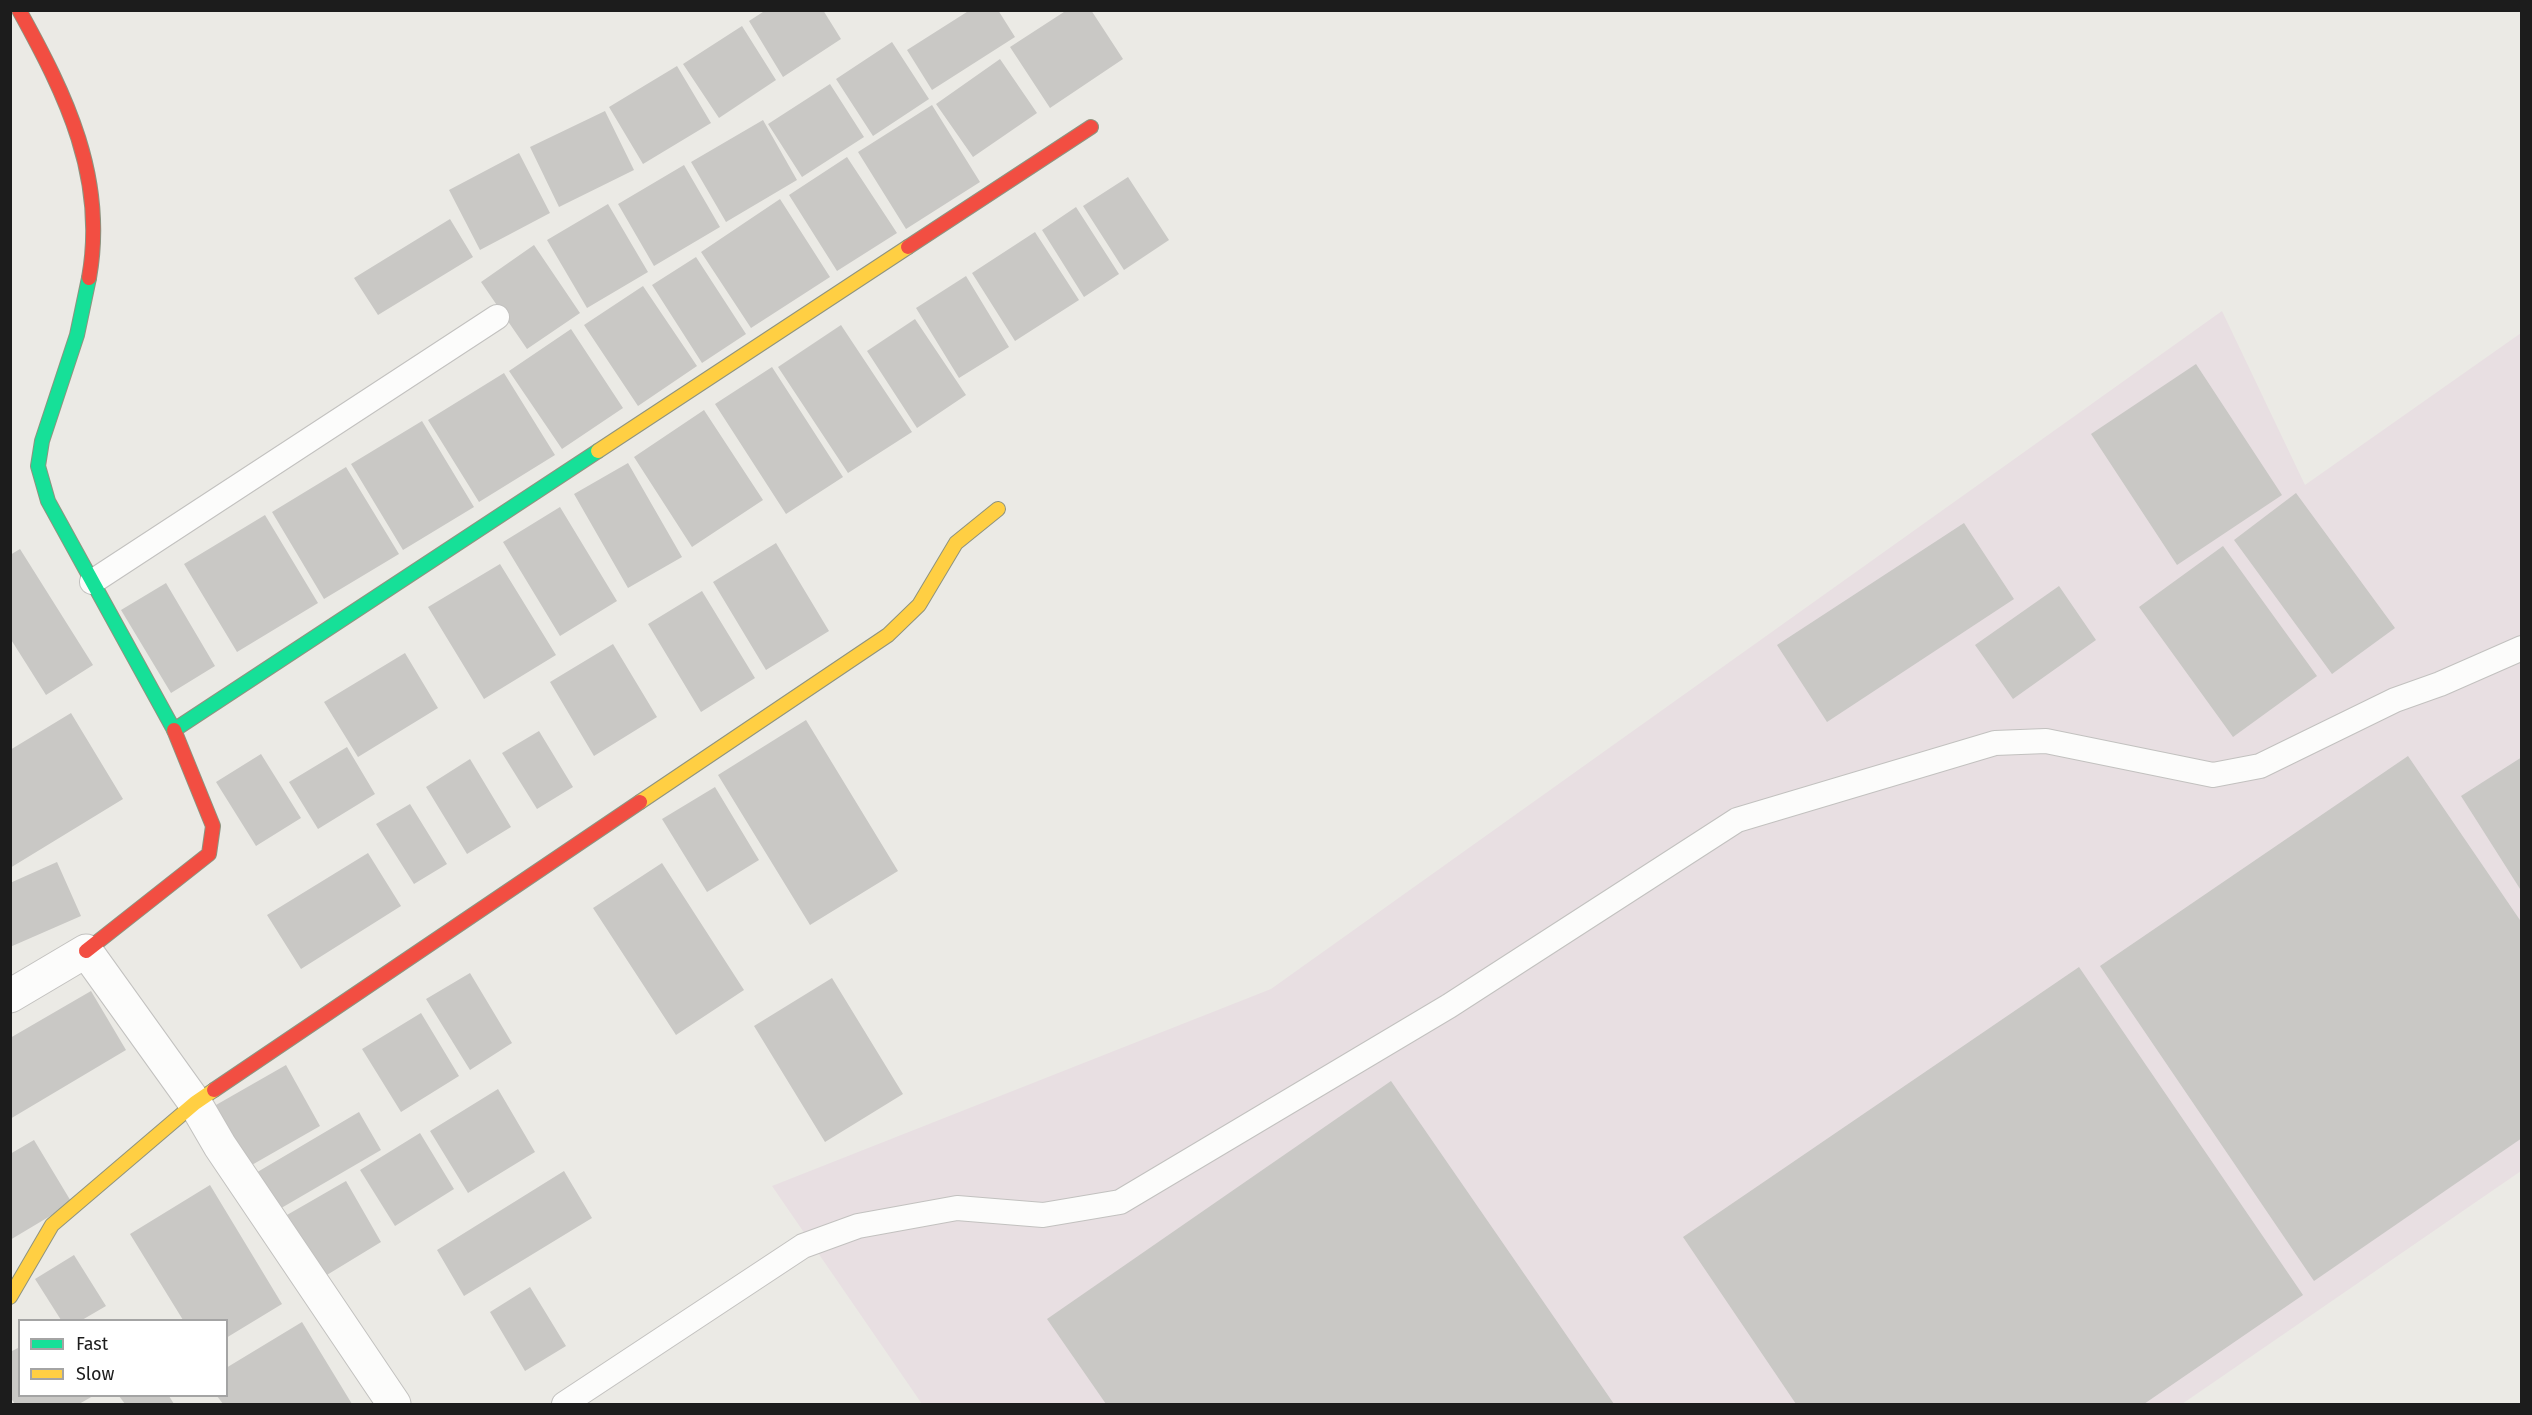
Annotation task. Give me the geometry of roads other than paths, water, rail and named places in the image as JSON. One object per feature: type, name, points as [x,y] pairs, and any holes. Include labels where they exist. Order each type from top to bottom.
[{"type":"street","points":[[10,996],[86,951],[209,854],[213,826],[174,730],[48,501],[38,466],[42,441],[77,335],[86,297],[93,258],[95,222],[88,177],[73,117],[51,68],[19,10]]},
{"type":"street","points":[[174,730],[1091,128]]},
{"type":"street","points":[[10,1297],[52,1225],[195,1103],[888,635],[919,605],[956,543],[998,509]]},
{"type":"street","points":[[86,951],[195,1103],[220,1146],[394,1404]]},
{"type":"lane","points":[[92,582],[497,317]]},
{"type":"lane","points":[[564,1404],[793,1252],[858,1226],[957,1208],[1043,1215],[1120,1202],[1449,1006],[1737,820],[1995,743],[2046,741],[2213,776],[2260,766],[2395,700],[2440,684],[2522,648]]}]
